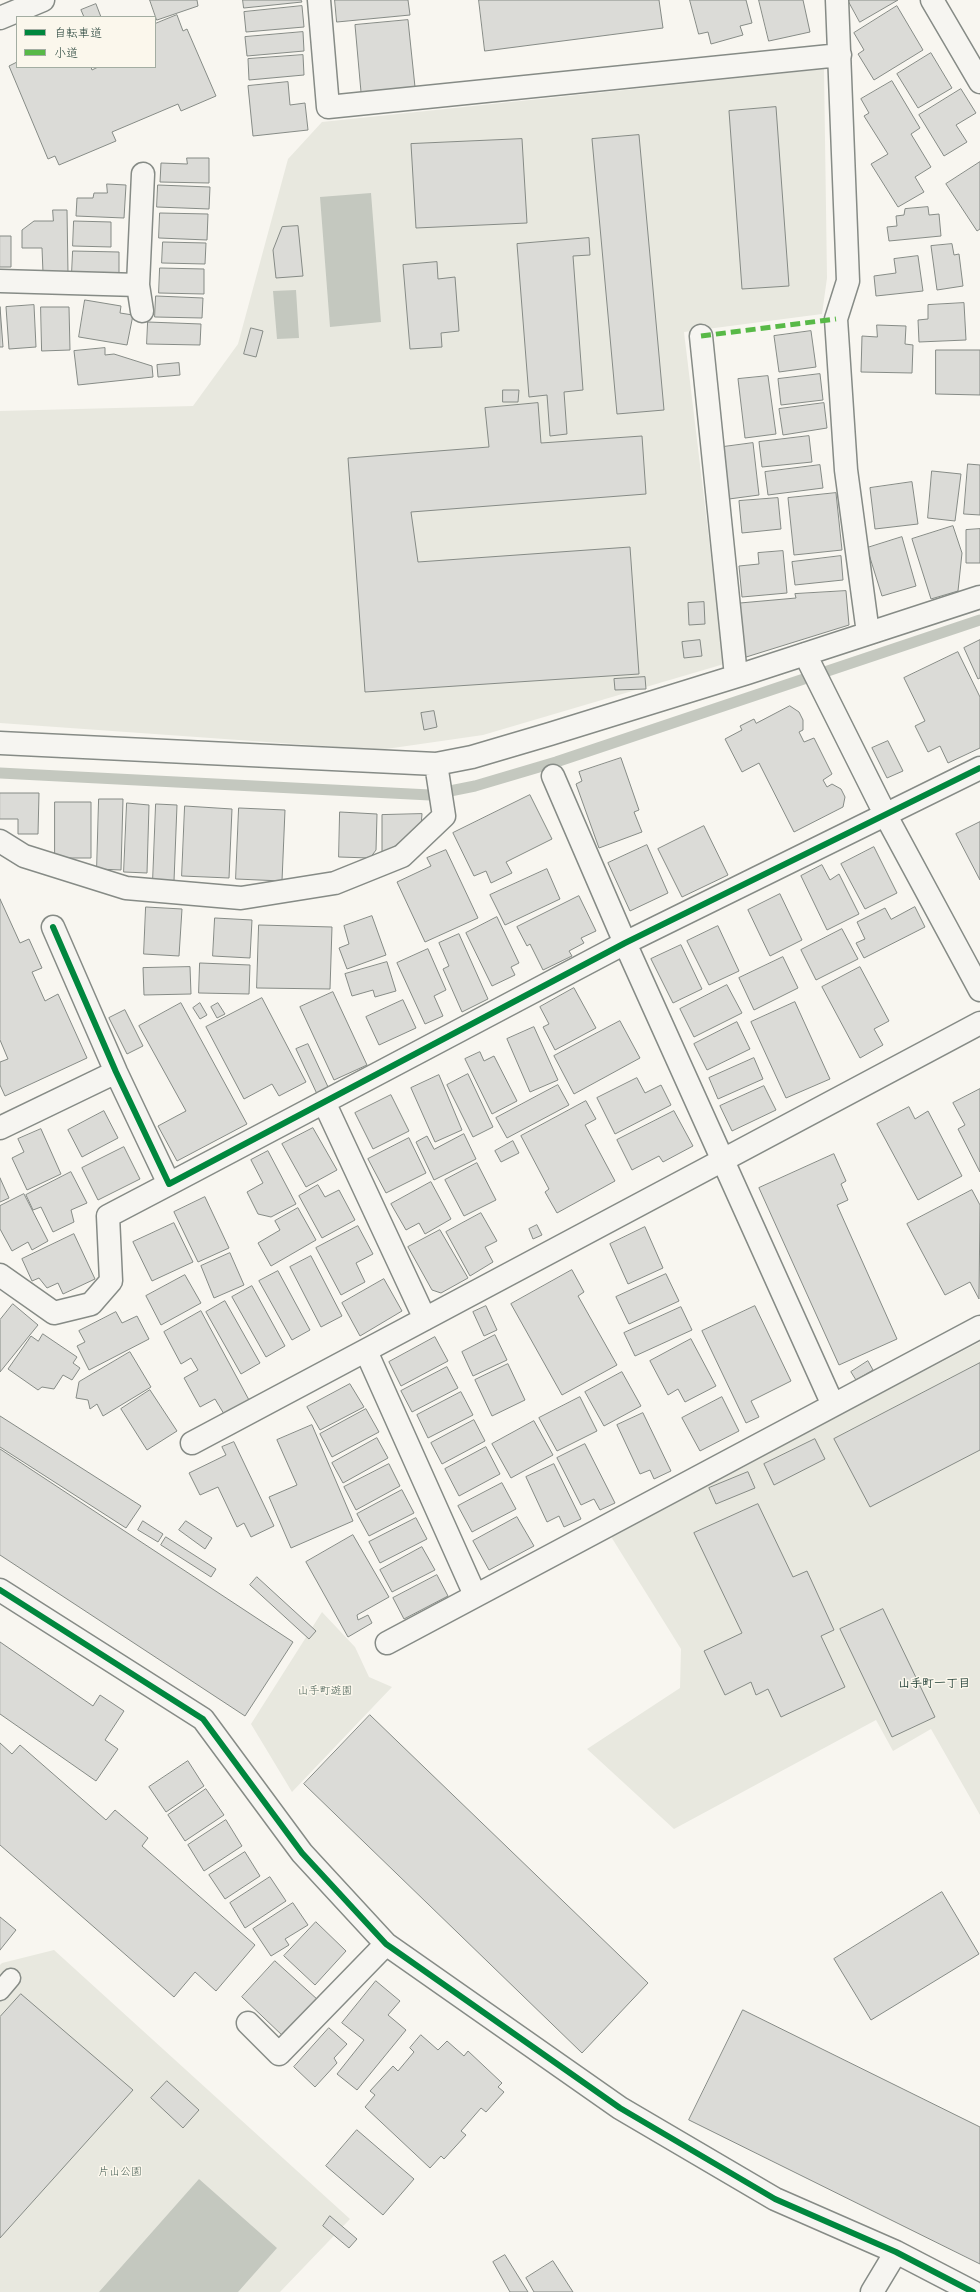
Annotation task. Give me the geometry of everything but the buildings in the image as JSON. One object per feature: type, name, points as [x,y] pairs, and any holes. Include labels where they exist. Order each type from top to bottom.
[{"type":"street","points":[[0,18],[43,0]]},
{"type":"street","points":[[319,0],[328,107],[840,55]]},
{"type":"street","points":[[837,0],[848,280],[836,319],[846,470],[868,633]]},
{"type":"street","points":[[932,0],[980,82]]},
{"type":"street","points":[[142,312],[138,284],[143,174]]},
{"type":"street","points":[[0,281],[138,284]]},
{"type":"street","points":[[701,336],[736,676]]},
{"type":"street","points":[[0,743],[437,772],[502,749],[736,676],[812,668],[868,633],[980,597]]},
{"type":"street","points":[[812,668],[885,814],[980,990]]},
{"type":"street","points":[[0,1274],[54,1313],[90,1304],[111,1280],[108,1216],[625,943],[980,768]]},
{"type":"street","points":[[0,841],[24,856],[126,888],[241,898],[335,882],[402,856],[444,816],[437,772]]},
{"type":"street","points":[[553,776],[625,943],[833,1405]]},
{"type":"street","points":[[53,927],[116,1072],[169,1184]]},
{"type":"street","points":[[192,1443],[980,1023]]},
{"type":"street","points":[[0,1128],[116,1072]]},
{"type":"street","points":[[324,1102],[425,1319]]},
{"type":"street","points":[[387,1643],[980,1328]]},
{"type":"street","points":[[366,1351],[475,1595]]},
{"type":"street","points":[[2,1595],[203,1719],[302,1852],[386,1944],[620,2108],[775,2200],[896,2252],[973,2292]]},
{"type":"street","points":[[248,2023],[280,2054],[386,1944]]},
{"type":"street","points":[[872,2292],[896,2252]]},
{"type":"shaded area","points":[[824,69],[827,278],[822,314],[684,332],[724,664],[483,735],[379,750],[0,723],[0,411],[193,406],[238,344],[288,159],[322,122]]},
{"type":"shaded area","points":[[371,193],[381,322],[330,327],[320,197]]},
{"type":"shaded area","points":[[296,290],[299,338],[277,339],[273,291]]},
{"type":"shaded area","points":[[980,1342],[980,1815],[931,1729],[893,1751],[876,1720],[674,1829],[587,1749],[680,1688],[681,1649],[610,1535]]},
{"type":"shaded area","name":"山手町遊園","points":[[322,1612],[355,1647],[369,1677],[392,1687],[292,1792],[251,1724]]},
{"type":"shaded area","name":"片山公園","points":[[54,1950],[350,2219],[280,2292],[0,2292],[0,1965],[2,1963]]},
{"type":"shaded area","points":[[199,2179],[277,2248],[238,2292],[99,2292]]},
{"type":"waterway","points":[[0,773],[430,795],[475,786],[556,762],[980,620]]},
{"type":"marked path","points":[[701,336],[836,319]]},
{"type":"cycle path","points":[[53,927],[116,1072],[169,1184],[625,943],[980,768]]},
{"type":"cycle path","points":[[0,1590],[203,1719],[302,1853],[386,1944],[620,2108],[775,2199],[896,2252],[973,2292]]},
{"type":"district","name":"山手町一丁目","points":[[934,1684]]}]
